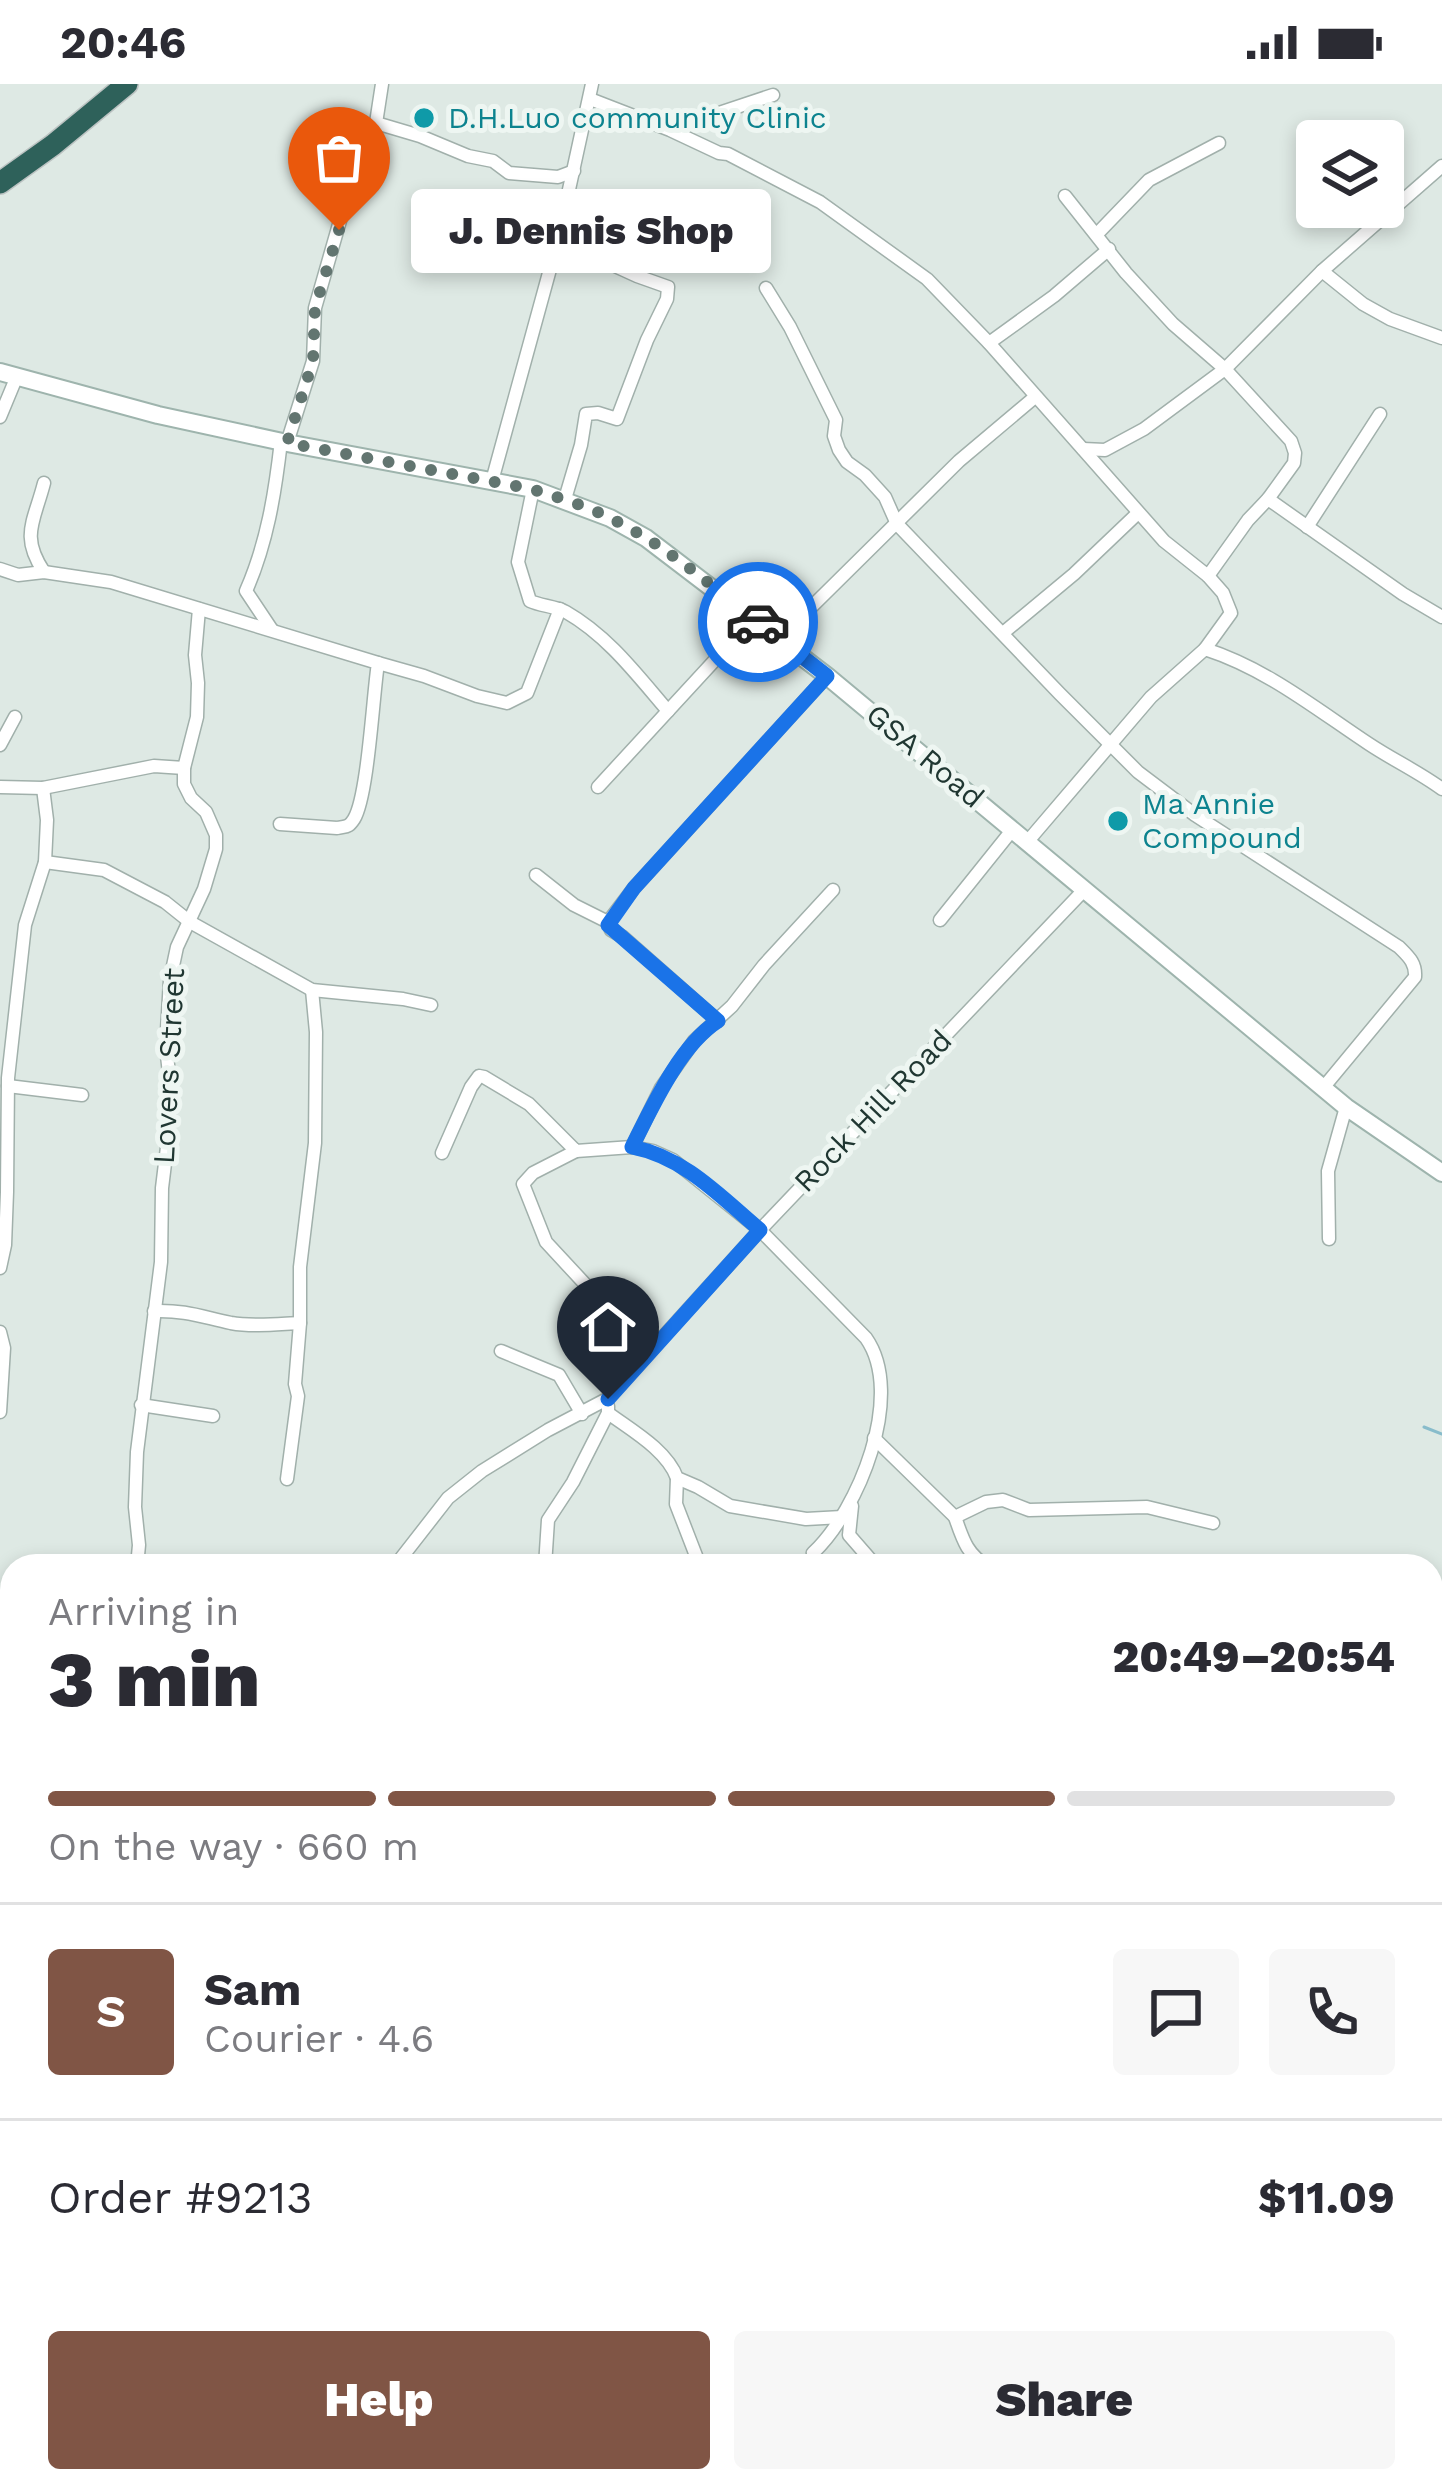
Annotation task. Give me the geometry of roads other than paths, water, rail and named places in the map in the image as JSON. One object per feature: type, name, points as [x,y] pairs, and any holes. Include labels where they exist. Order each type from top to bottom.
[{"type":"highway","points":[[0,171],[107,84]]},
{"type":"highway","points":[[0,183],[127,84]]},
{"type":"street","points":[[229,620],[260,561],[284,442],[313,361],[315,308],[356,165],[376,123],[382,84]]},
{"type":"street","points":[[492,481],[558,240],[591,91],[820,202],[926,279],[1164,541],[1208,576],[1232,613],[1205,649],[1151,697],[940,920]]},
{"type":"street","points":[[670,130],[772,95]]},
{"type":"street","points":[[376,123],[494,161],[509,173],[558,177],[574,171]]},
{"type":"street","points":[[1097,234],[1149,180],[1220,143]]},
{"type":"street","points":[[1095,464],[1105,450],[1144,429],[1225,369],[1322,271],[1442,166]]},
{"type":"street","points":[[1065,196],[1173,324],[1225,369],[1291,441],[1294,463],[1208,576]]},
{"type":"street","points":[[558,240],[668,287],[617,419],[586,414],[565,500]]},
{"type":"street","points":[[989,343],[1109,249]]},
{"type":"street","points":[[1322,271],[1376,311],[1442,338]]},
{"type":"street","points":[[766,288],[836,420],[838,450],[885,497],[897,524],[1060,694],[1167,795],[1410,958],[1414,977],[1323,1088]]},
{"type":"street","points":[[0,417],[9,374]]},
{"type":"street","name":"GSA Road","points":[[9,374],[158,415],[532,489],[610,518],[646,538],[827,676],[1346,1107],[1442,1173]]},
{"type":"street","points":[[779,639],[959,461],[1035,397]]},
{"type":"street","points":[[1307,527],[1380,414]]},
{"type":"street","points":[[1082,449],[1105,450]]},
{"type":"street","points":[[44,483],[29,550],[44,572]]},
{"type":"street","points":[[532,489],[518,562],[530,601],[560,609],[613,647],[668,711]]},
{"type":"street","points":[[1268,499],[1442,617]]},
{"type":"street","points":[[1003,634],[1138,513]]},
{"type":"street","points":[[0,569],[18,575],[44,572],[110,582],[507,703],[527,693],[560,609]]},
{"type":"street","points":[[246,591],[273,631]]},
{"type":"street","points":[[0,787],[43,788],[154,766],[184,768],[197,717],[194,655],[199,609]]},
{"type":"street","points":[[598,787],[750,616]]},
{"type":"street","points":[[1205,649],[1233,658],[1295,692],[1442,789]]},
{"type":"street","points":[[280,824],[338,828],[346,827],[356,815],[378,663]]},
{"type":"street","points":[[608,922],[827,676]]},
{"type":"street","points":[[0,745],[15,717]]},
{"type":"street","name":"Lovers Street","points":[[138,1554],[135,1507],[142,1405],[161,1262],[168,1139],[170,980],[177,947],[213,867],[216,849],[216,835],[206,812],[184,784],[184,768]]},
{"type":"street","points":[[0,1268],[5,1081],[25,925],[45,862],[43,788]]},
{"type":"street","points":[[45,862],[104,870],[312,990],[431,1005]]},
{"type":"street","points":[[536,875],[574,905],[608,922],[610,930],[718,1021]]},
{"type":"street","name":"Rock Hill Road","points":[[404,1554],[448,1498],[482,1471],[533,1439],[608,1406],[645,1356],[760,1230],[1085,889]]},
{"type":"street","points":[[632,1147],[661,1088],[700,1034],[718,1021],[833,890]]},
{"type":"street","points":[[287,1479],[298,1396],[299,1267],[315,1143],[312,990]]},
{"type":"street","points":[[442,1154],[479,1076],[529,1104],[576,1151]]},
{"type":"street","points":[[5,1081],[82,1095]]},
{"type":"street","points":[[1329,1239],[1328,1171],[1346,1107]]},
{"type":"street","points":[[645,1356],[622,1324],[546,1242],[523,1184],[533,1173],[576,1151],[632,1147],[674,1160],[760,1230],[875,1350],[881,1402],[874,1438],[853,1499],[820,1554]]},
{"type":"street","points":[[154,1311],[193,1312],[229,1323],[300,1324]]},
{"type":"street","points":[[0,1332],[4,1348],[0,1412]]},
{"type":"street","points":[[501,1351],[559,1375],[582,1414]]},
{"type":"street","points":[[142,1405],[213,1416]]},
{"type":"street","points":[[546,1554],[548,1520],[573,1482],[608,1406],[676,1470],[676,1504],[695,1554]]},
{"type":"street","points":[[874,1438],[955,1517],[964,1545],[972,1554]]},
{"type":"street","points":[[677,1478],[730,1506],[806,1519],[842,1517]]},
{"type":"street","points":[[853,1499],[849,1534],[866,1554]]},
{"type":"street","points":[[955,1517],[1003,1500],[1029,1510],[1147,1507],[1213,1523]]},
{"type":"waterway","points":[[1424,1427],[1442,1434]]},
{"type":"place","name":"D.H.Luo community Clinic","points":[[424,118]]},
{"type":"place","name":"J. Dennis Shop","points":[[339,230]]},
{"type":"place","name":"Ma Annie Compound","points":[[1118,821]]}]
